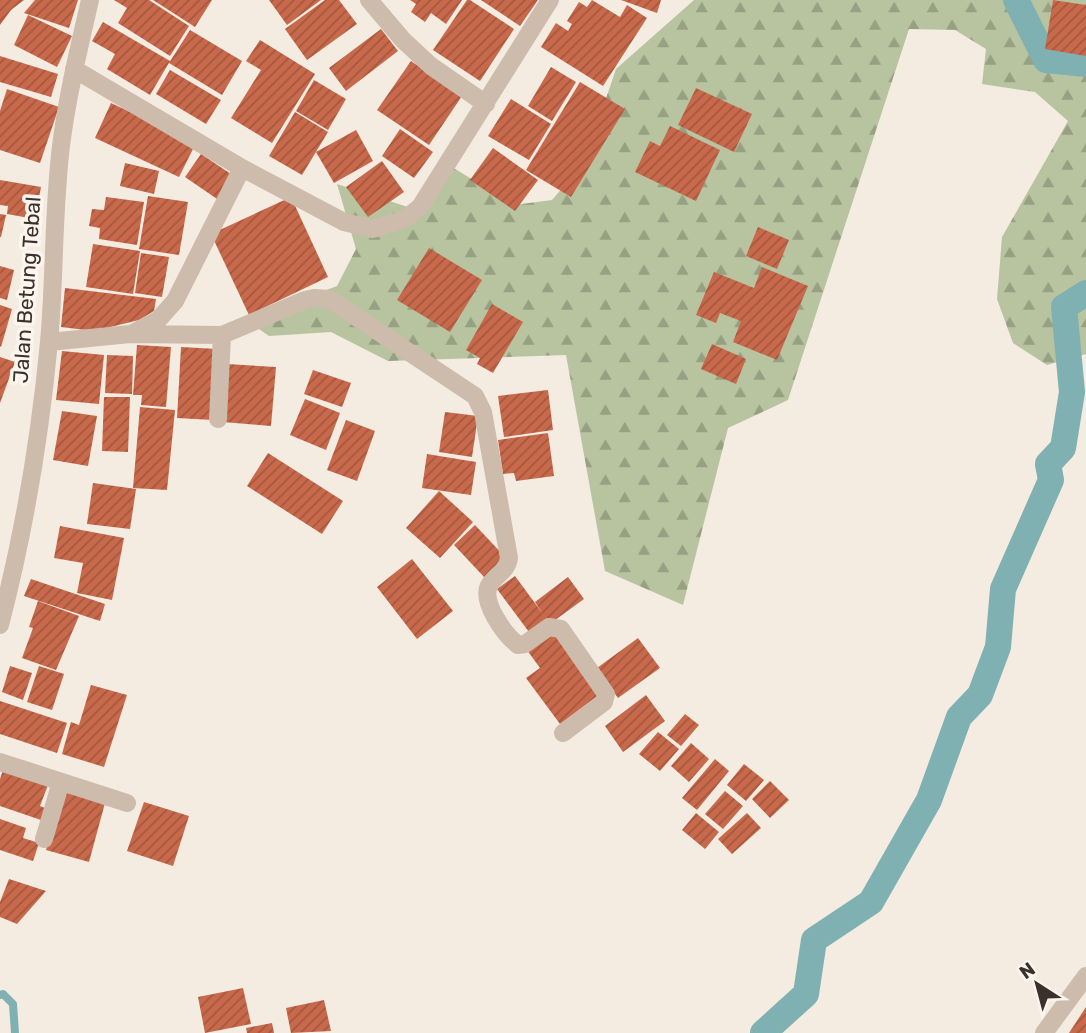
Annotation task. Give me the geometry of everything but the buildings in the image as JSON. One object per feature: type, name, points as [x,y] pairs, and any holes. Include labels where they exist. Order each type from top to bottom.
[{"type":"street","name":"Jalan Betung Tebal","points":[[0,625],[28,498],[49,342],[62,135],[90,0]]},
{"type":"street","points":[[369,0],[402,40],[431,66],[486,104]]},
{"type":"street","points":[[74,69],[242,168],[344,222],[373,229],[405,219],[420,207],[550,0]]},
{"type":"street","points":[[130,334],[158,320],[175,301],[242,168]]},
{"type":"street","points":[[49,342],[130,334],[222,335],[305,300],[329,299],[475,396],[483,412],[509,558],[506,568],[489,585],[486,592],[488,604],[518,645],[525,644],[549,627],[561,629],[606,694],[604,702],[563,733]]},
{"type":"street","points":[[218,419],[222,335]]},
{"type":"street","points":[[0,762],[127,803]]},
{"type":"street","points":[[44,839],[61,782]]},
{"type":"street","points":[[1044,1033],[1086,976]]},
{"type":"green space","points":[[694,0],[1086,0],[1086,354],[1047,365],[1013,343],[997,299],[1002,237],[1068,121],[1035,92],[982,84],[986,49],[955,30],[909,29],[788,400],[728,428],[683,605],[605,571],[566,355],[388,361],[331,332],[269,336],[246,320],[337,286],[356,249],[337,184],[414,209],[452,167],[514,205],[552,200],[584,163],[616,69]]},
{"type":"waterway","points":[[1016,0],[1046,60],[1086,64]]},
{"type":"waterway","points":[[763,1033],[806,994],[814,940],[871,902],[929,800],[959,717],[980,695],[998,647],[1003,589],[1051,480],[1048,464],[1063,448],[1072,392],[1064,307],[1086,293]]},
{"type":"waterway","points":[[0,995],[3,994],[13,1004],[15,1033]]}]
